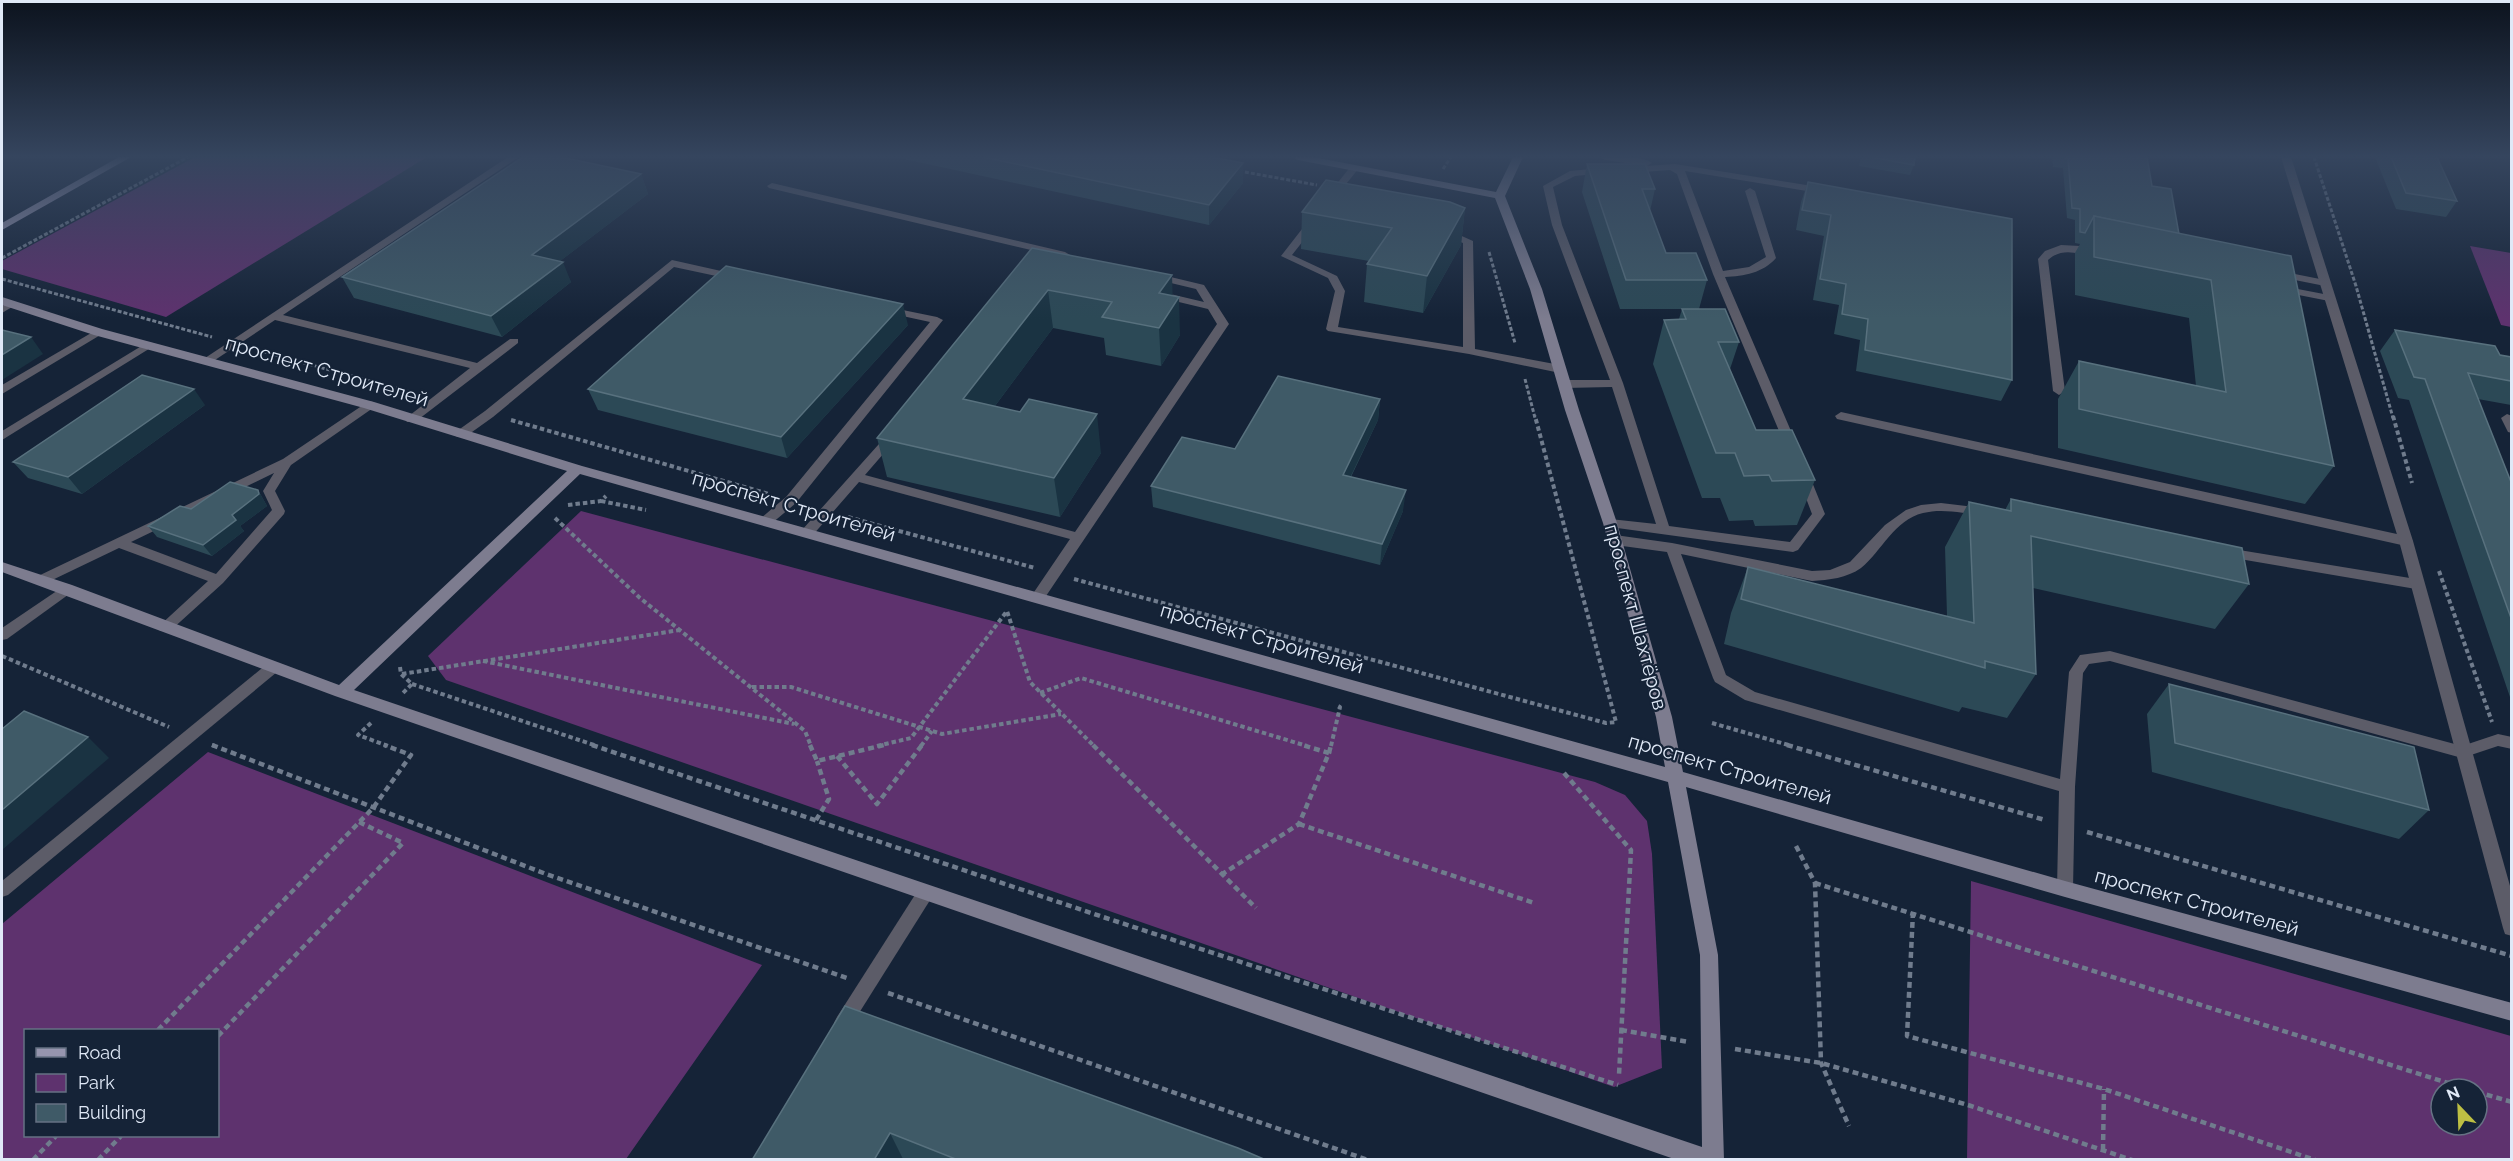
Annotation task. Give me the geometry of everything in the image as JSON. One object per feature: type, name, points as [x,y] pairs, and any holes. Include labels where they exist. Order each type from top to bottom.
[{"type":"main road","points":[[2,227],[30,211]]},
{"type":"main road","name":"проспект Шахтёров","points":[[1506,211],[1536,290],[1610,523],[1664,717],[1709,955],[1711,1160]]},
{"type":"main road","name":"проспект Строителей","points":[[5,305],[369,405],[577,469],[1675,777],[2065,890],[2511,1012]]},
{"type":"main road","points":[[340,692],[577,469]]},
{"type":"main road","points":[[2,567],[67,589],[340,692],[1711,1160]]},
{"type":"street","points":[[2303,211],[2406,541],[2511,928]]},
{"type":"lane","points":[[208,360],[433,211]]},
{"type":"lane","points":[[878,211],[1072,257]]},
{"type":"lane","points":[[1321,211],[1286,256],[1332,276],[1340,291],[1332,329],[1469,351],[1560,369]]},
{"type":"lane","points":[[1554,211],[1617,383],[1664,530]]},
{"type":"lane","points":[[1610,523],[1793,547],[1819,514],[1718,274],[1695,211]]},
{"type":"lane","points":[[1718,274],[1744,273],[1763,266],[1771,258],[1756,211]]},
{"type":"lane","points":[[1438,230],[1468,241],[1469,351]]},
{"type":"lane","points":[[2059,391],[2043,259],[2052,249],[2065,246],[2111,255]]},
{"type":"lane","points":[[461,434],[489,414],[672,263],[753,280]]},
{"type":"lane","points":[[2268,272],[2325,283]]},
{"type":"lane","points":[[1037,598],[1222,324],[1200,287],[1142,273]]},
{"type":"lane","points":[[2272,287],[2329,298]]},
{"type":"lane","points":[[1146,291],[1212,307]]},
{"type":"lane","points":[[766,521],[791,500],[937,320],[879,308]]},
{"type":"lane","points":[[276,317],[479,367]]},
{"type":"lane","points":[[2,390],[98,332]]},
{"type":"lane","points":[[411,419],[514,341]]},
{"type":"lane","points":[[2,436],[148,345]]},
{"type":"lane","points":[[1564,384],[1617,383]]},
{"type":"lane","points":[[41,580],[287,462],[369,405]]},
{"type":"lane","points":[[1841,416],[2406,541]]},
{"type":"lane","points":[[2511,418],[2507,418],[2511,429]]},
{"type":"lane","points":[[807,533],[903,425]]},
{"type":"lane","points":[[165,627],[218,580],[279,511],[269,491],[287,462]]},
{"type":"lane","points":[[857,477],[1078,537]]},
{"type":"lane","points":[[1615,540],[1672,548],[1812,576],[1832,576],[1853,569],[1902,518],[1924,509],[1951,507],[1998,514]]},
{"type":"lane","points":[[119,543],[218,580]]},
{"type":"lane","points":[[1672,548],[1720,678],[1750,696],[2067,787]]},
{"type":"lane","points":[[2218,551],[2416,584]]},
{"type":"lane","points":[[2,635],[67,589]]},
{"type":"lane","points":[[2065,890],[2064,826],[2076,672],[2085,659],[2110,656],[2462,752],[2505,741]]},
{"type":"lane","points":[[2,890],[272,668]]},
{"type":"lane","points":[[837,1034],[926,892]]},
{"type":"path","points":[[2,258],[89,211]]},
{"type":"path","points":[[2332,211],[2356,286],[2415,492]]},
{"type":"path","points":[[601,501],[647,510]]},
{"type":"path","points":[[550,513],[640,598],[806,731],[829,800],[816,820]]},
{"type":"path","points":[[2435,560],[2505,741]]},
{"type":"path","points":[[996,608],[1018,614]]},
{"type":"path","points":[[1007,611],[1030,682],[1256,908]]},
{"type":"path","points":[[817,761],[911,738],[1007,611]]},
{"type":"path","points":[[401,674],[680,630]]},
{"type":"path","points":[[2,656],[189,736],[546,874],[1368,1160]]},
{"type":"path","points":[[483,661],[797,724]]},
{"type":"path","points":[[1040,693],[1081,678],[1329,753]]},
{"type":"path","points":[[412,684],[1618,1085]]},
{"type":"path","points":[[751,687],[791,687],[942,734],[1061,714]]},
{"type":"path","points":[[1221,875],[1299,824],[1329,753],[1340,707],[1329,703]]},
{"type":"path","points":[[1712,723],[2511,956]]},
{"type":"path","points":[[837,756],[877,804],[932,731]]},
{"type":"path","points":[[1564,773],[1631,850],[1619,1075]]},
{"type":"path","points":[[219,1034],[403,843],[359,822]]},
{"type":"path","points":[[1299,824],[1534,903]]},
{"type":"path","points":[[1796,846],[1815,883],[1821,1063],[1849,1126]]},
{"type":"path","points":[[1815,883],[1913,912],[2429,1077]]},
{"type":"path","points":[[1913,912],[1907,1036],[2104,1089],[2315,1160]]},
{"type":"path","points":[[1821,1063],[1968,1105],[2132,1160]]},
{"type":"path","points":[[2103,1150],[2104,1089]]},
{"type":"path","points":[[2489,1096],[2511,1102]]},
{"type":"path","points":[[33,1160],[55,1137]]},
{"type":"path","points":[[98,1160],[120,1137]]},
{"type":"green space","points":[[94,211],[339,211],[166,317],[2,269],[2,261]]},
{"type":"green space","points":[[2470,246],[2511,253],[2511,327],[2501,325]]},
{"type":"green space","points":[[581,511],[1595,782],[1625,795],[1647,821],[1652,854],[1662,1068],[1614,1087],[446,680],[428,656]]},
{"type":"green space","points":[[208,752],[762,965],[626,1159],[2,1159],[2,924]]},
{"type":"green space","points":[[1971,881],[2511,1036],[2511,1159],[1967,1159]]},
{"type":"building","points":[[441,211],[591,211],[532,255],[563,262],[491,316],[342,277]]},
{"type":"building","points":[[1463,211],[1427,276],[1367,264],[1392,228],[1302,212]]},
{"type":"building","points":[[1603,211],[1650,211],[1666,253],[1696,253],[1707,280],[1626,280]]},
{"type":"building","points":[[1809,211],[1969,211],[2012,219],[2012,380],[1865,350],[1868,319],[1842,314],[1846,284],[1820,279],[1831,215]]},
{"type":"building","points":[[2080,211],[2175,211],[2179,234],[2094,216],[2085,233],[2080,232]]},
{"type":"building","points":[[2094,216],[2291,256],[2334,466],[2079,409],[2079,361],[2226,392],[2211,280],[2094,257]]},
{"type":"building","points":[[1032,248],[1172,275],[1159,293],[1179,297],[1159,328],[1102,317],[1112,302],[1048,290],[963,399],[1020,412],[1029,399],[1097,414],[1054,478],[877,438]]},
{"type":"building","points":[[726,266],[903,304],[781,437],[588,389]]},
{"type":"building","points":[[1682,309],[1725,309],[1739,342],[1718,342],[1756,430],[1792,430],[1815,480],[1772,481],[1769,475],[1744,476],[1735,453],[1716,453],[1664,320],[1686,319]]},
{"type":"building","points":[[2,330],[31,337],[2,355]]},
{"type":"building","points":[[2395,330],[2495,346],[2500,355],[2511,357],[2511,381],[2468,373],[2511,482],[2511,618],[2425,379],[2414,377]]},
{"type":"building","points":[[142,375],[194,389],[68,477],[13,462]]},
{"type":"building","points":[[1278,376],[1380,399],[1343,475],[1406,490],[1382,544],[1151,486],[1182,437],[1235,449]]},
{"type":"building","points":[[230,482],[258,490],[259,494],[232,515],[236,520],[203,545],[148,526],[180,506],[191,509]]},
{"type":"building","points":[[2011,499],[2242,548],[2249,584],[2031,536],[2036,674],[1985,661],[1985,668],[1741,599],[1748,567],[1974,623],[1969,502],[2011,511]]},
{"type":"building","points":[[2169,684],[2414,747],[2429,810],[2175,743]]},
{"type":"building","points":[[24,711],[88,737],[2,810],[2,729]]},
{"type":"building","points":[[845,1006],[1266,1160],[958,1160],[890,1133],[874,1160],[752,1160]]}]
